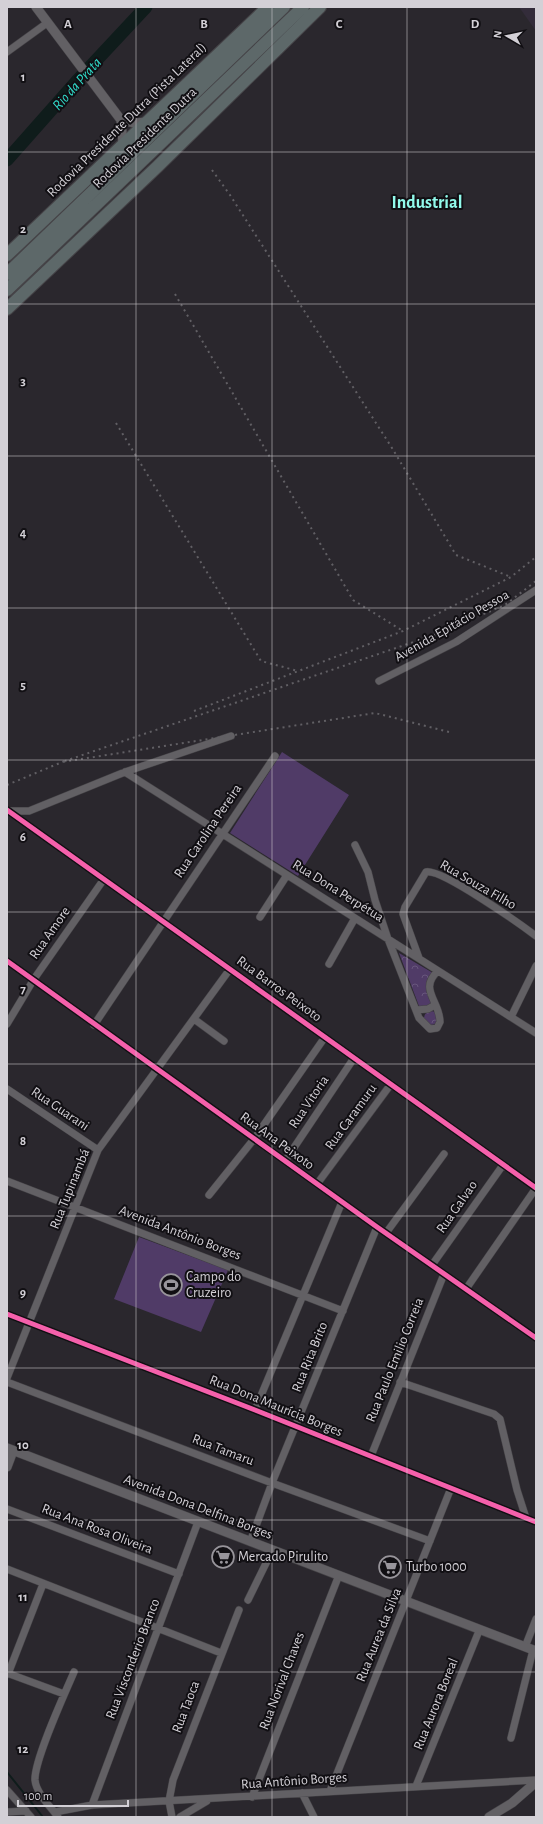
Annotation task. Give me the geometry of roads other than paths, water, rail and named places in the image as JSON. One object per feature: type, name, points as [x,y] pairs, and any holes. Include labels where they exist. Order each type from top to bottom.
[{"type":"highway","name":"Rodovia Presidente Dutra (Pista Lateral)","points":[[7,255],[268,7]]},
{"type":"highway","name":"Rodovia Presidente Dutra","points":[[7,274],[284,7]]},
{"type":"highway","name":"Rodovia Presidente Dutra","points":[[7,290],[303,7]]},
{"type":"highway","points":[[276,33],[301,17],[311,7]]},
{"type":"highway","points":[[7,309],[158,166],[320,7]]},
{"type":"street","points":[[36,7],[121,120],[123,145]]},
{"type":"street","points":[[7,52],[47,23]]},
{"type":"street","points":[[121,120],[135,123],[148,122]]},
{"type":"street","name":"Avenida Epitácio Pessoa","points":[[379,681],[456,642],[488,623],[536,590]]},
{"type":"street","points":[[7,810],[29,811],[125,772],[231,736]]},
{"type":"street","name":"Rua Carolina Pereira","points":[[94,1025],[275,756]]},
{"type":"street","name":"Rua Dona Perpétua","points":[[125,772],[536,1033]]},
{"type":"street","name":"Rua Barros Peixoto","points":[[7,810],[536,1188]]},
{"type":"street","points":[[356,845],[368,872],[375,900],[388,939],[416,1010],[421,1022],[430,1030],[434,1029],[440,1022],[429,983],[432,976],[438,970]]},
{"type":"street","name":"Rua Souza Filho","points":[[419,958],[403,914],[405,907],[426,872],[429,871],[438,874],[467,890],[536,936]]},
{"type":"street","points":[[260,917],[287,875]]},
{"type":"street","name":"Rua Amore","points":[[7,1023],[34,979],[104,878]]},
{"type":"street","points":[[329,964],[355,918]]},
{"type":"street","name":"Rua Ana Peixoto","points":[[7,961],[34,979],[94,1025],[285,1162],[536,1338]]},
{"type":"street","points":[[511,1017],[536,966]]},
{"type":"street","name":"Rua Tupinambá","points":[[7,1378],[98,1150],[230,969]]},
{"type":"street","points":[[416,1010],[428,1009],[435,1005]]},
{"type":"street","points":[[194,1019],[224,1041]]},
{"type":"street","points":[[209,1195],[254,1139],[325,1037]]},
{"type":"street","name":"Rua Vitoria","points":[[285,1162],[354,1058]]},
{"type":"street","name":"Rua Caramuru","points":[[317,1184],[391,1084]]},
{"type":"street","name":"Rua Guarani","points":[[7,1089],[98,1150]]},
{"type":"street","points":[[386,1233],[444,1154]]},
{"type":"street","name":"Rua Galvao","points":[[432,1265],[503,1165]]},
{"type":"street","name":"Avenida Antônio Borges","points":[[7,1181],[343,1311]]},
{"type":"street","points":[[466,1289],[536,1188]]},
{"type":"street","points":[[255,1410],[342,1202]]},
{"type":"street","name":"Rua Rita Brito","points":[[250,1542],[272,1483],[377,1227]]},
{"type":"street","name":"Rua Paulo Emilio Correia","points":[[371,1456],[444,1274]]},
{"type":"street","name":"Rua Dona Maurícia Borges","points":[[7,1314],[255,1410],[536,1522]]},
{"type":"street","name":"Rua Tamaru","points":[[7,1382],[272,1483],[430,1540]]},
{"type":"street","points":[[400,1382],[494,1414],[500,1419],[517,1490],[526,1518]]},
{"type":"street","points":[[7,1467],[10,1450]]},
{"type":"street","name":"Avenida Dona Delfina Borges","points":[[10,1450],[272,1551],[339,1575],[479,1631],[531,1650]]},
{"type":"street","name":"Rua Aurea da Silva","points":[[330,1791],[451,1488]]},
{"type":"street","name":"Rua Ana Rosa Oliveira","points":[[7,1509],[178,1574]]},
{"type":"street","name":"Rua Visconderio Branco","points":[[92,1805],[198,1522]]},
{"type":"street","points":[[248,1600],[272,1551]]},
{"type":"street","points":[[7,1569],[221,1653]]},
{"type":"street","name":"Rua Norival Chaves","points":[[252,1797],[339,1575]]},
{"type":"street","points":[[43,1584],[7,1673],[64,1694]]},
{"type":"street","name":"Rua Taoca","points":[[172,1817],[169,1801],[173,1780],[221,1653],[239,1610]]},
{"type":"street","points":[[511,1738],[531,1650],[536,1619]]},
{"type":"street","name":"Rua Aurora Boreal","points":[[416,1786],[479,1631]]},
{"type":"street","points":[[56,1814],[40,1792],[35,1781],[44,1747],[74,1672]]},
{"type":"street","points":[[489,1817],[512,1803],[536,1781]]},
{"type":"street","name":"Rua Antônio Borges","points":[[56,1814],[92,1805],[209,1800],[416,1786],[536,1781]]},
{"type":"street","points":[[7,1790],[29,1815]]},
{"type":"street","points":[[302,1793],[314,1817]]},
{"type":"street","points":[[180,1817],[209,1800]]},
{"type":"street","points":[[7,1812],[29,1815]]},
{"type":"waterway","name":"Rio da Prata","points":[[7,160],[76,82],[146,7]]},
{"type":"waterway","points":[[7,1772],[43,1817]]},
{"type":"railway","points":[[212,170],[230,195],[392,448],[456,555],[511,577]]},
{"type":"railway","points":[[175,294],[353,600],[403,631]]},
{"type":"railway","points":[[116,423],[261,661],[298,671]]},
{"type":"railway","points":[[194,711],[403,631],[511,577],[536,557]]},
{"type":"railway","points":[[449,732],[375,713],[62,762],[434,635],[505,605],[536,581]]},
{"type":"railway","points":[[7,785],[67,760]]},
{"type":"place","name":"Campo do Cruzeiro","points":[[171,1285]]},
{"type":"place","name":"Mercado Pirulito","points":[[223,1557]]},
{"type":"place","name":"Turbo 1000","points":[[390,1567]]},
{"type":"district","name":"Industrial","points":[[427,203]]}]
